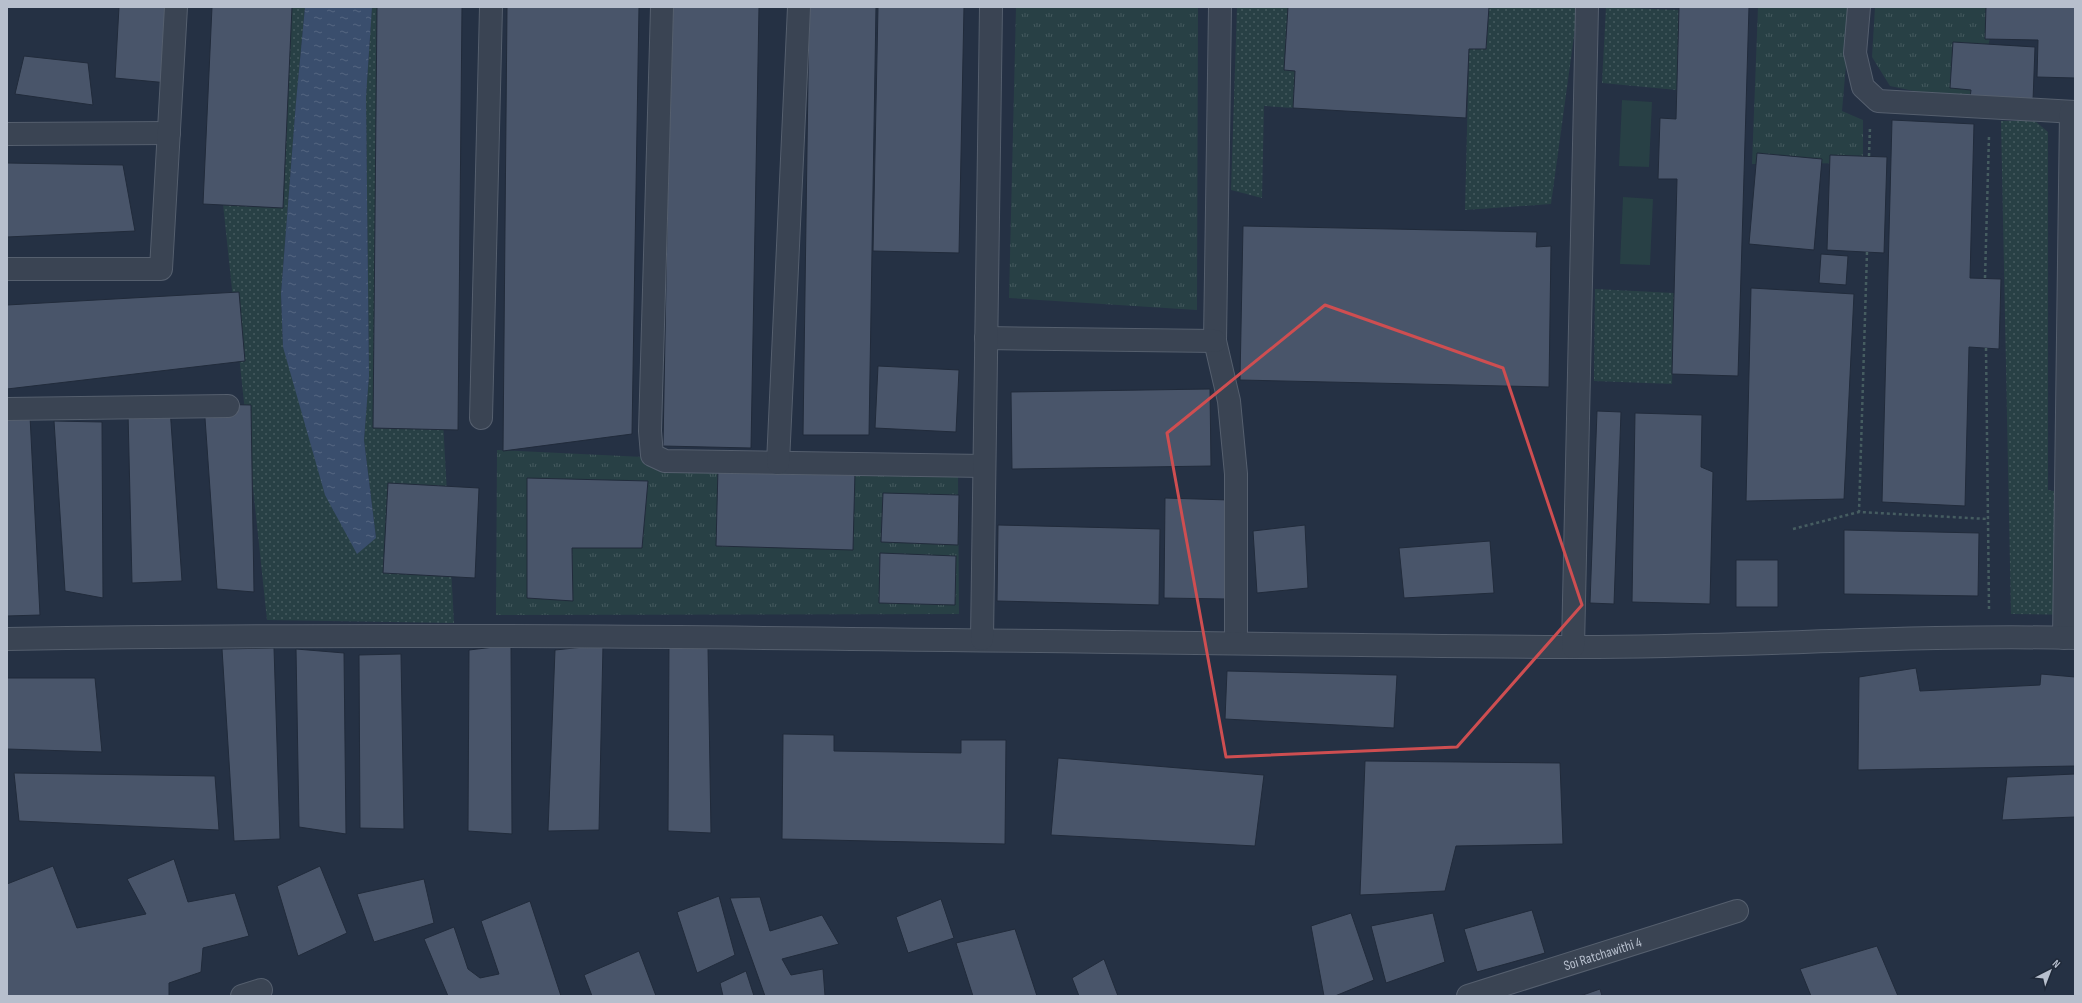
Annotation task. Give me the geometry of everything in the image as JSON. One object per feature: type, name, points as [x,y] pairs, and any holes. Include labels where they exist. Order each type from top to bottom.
[{"type":"street","points":[[7,269],[161,269],[176,7]]},
{"type":"street","points":[[481,418],[490,7]]},
{"type":"street","points":[[662,7],[650,431],[652,455],[665,461],[984,466]]},
{"type":"street","points":[[778,463],[799,7]]},
{"type":"street","points":[[982,639],[991,7]]},
{"type":"street","points":[[1220,7],[1215,341],[1229,401],[1236,474],[1236,643]]},
{"type":"street","points":[[1573,647],[1587,7]]},
{"type":"street","points":[[7,639],[203,636],[982,639],[1573,647],[1989,636],[2069,638],[2073,112],[1878,101],[1862,87],[1855,53],[1859,7]]},
{"type":"street","points":[[7,134],[169,133]]},
{"type":"street","points":[[986,338],[1215,341]]},
{"type":"street","points":[[7,408],[228,406]]},
{"type":"street","name":"Soi Ratchawithi 4","points":[[1468,996],[1737,911]]},
{"type":"path","points":[[1985,278],[1989,108]]},
{"type":"path","points":[[1859,512],[1867,252]]},
{"type":"path","points":[[1986,348],[1989,636]]},
{"type":"path","points":[[1793,529],[1859,512],[1988,519]]},
{"type":"highlighted area","points":[[1325,305],[1503,368],[1582,605],[1457,747],[1226,757],[1167,433]]},
{"type":"green space","points":[[243,7],[305,7],[281,294],[283,347],[376,538],[364,440],[369,376],[366,97],[372,7],[427,7],[421,15],[454,623],[267,620],[223,204]]},
{"type":"green space","points":[[1016,7],[1198,7],[1197,310],[1009,298]]},
{"type":"green space","points":[[1237,7],[1288,7],[1284,70],[1295,71],[1293,108],[1264,106],[1262,198],[1231,190]]},
{"type":"green space","points":[[1489,7],[1578,7],[1551,204],[1465,210],[1469,49],[1486,49]]},
{"type":"green space","points":[[1606,7],[1679,10],[1677,90],[1602,83]]},
{"type":"green space","points":[[1758,7],[1851,7],[1842,111],[1863,120],[1863,163],[1752,164]]},
{"type":"green space","points":[[1875,7],[2075,7],[1996,12],[1977,94],[1938,96],[1890,86],[1872,57]]},
{"type":"green space","points":[[1622,100],[1652,102],[1649,167],[1619,166]]},
{"type":"green space","points":[[2001,121],[2035,121],[2048,132],[2048,490],[2075,495],[2075,615],[2011,614]]},
{"type":"green space","points":[[1623,197],[1653,199],[1650,265],[1620,264]]},
{"type":"green space","points":[[1595,289],[1674,293],[1672,384],[1594,381]]},
{"type":"green space","points":[[497,450],[958,472],[959,614],[496,615]]},
{"type":"water","points":[[305,7],[372,7],[366,97],[369,376],[364,440],[376,538],[357,554],[325,495],[283,347],[281,294]]},
{"type":"building","points":[[119,7],[181,7],[179,84],[115,78]]},
{"type":"building","points":[[212,7],[292,7],[283,208],[203,204]]},
{"type":"building","points":[[377,7],[462,7],[458,430],[373,428]]},
{"type":"building","points":[[507,7],[639,7],[632,434],[503,451]]},
{"type":"building","points":[[671,7],[759,7],[751,448],[663,446]]},
{"type":"building","points":[[809,7],[876,7],[869,435],[803,435]]},
{"type":"building","points":[[878,7],[964,7],[959,253],[873,251]]},
{"type":"building","points":[[1288,7],[1489,7],[1486,49],[1469,49],[1466,118],[1293,108],[1295,71],[1284,70]]},
{"type":"building","points":[[1679,7],[1749,7],[1738,376],[1672,374],[1677,179],[1658,179],[1660,118],[1676,119]]},
{"type":"building","points":[[1986,7],[2075,7],[2075,78],[2037,77],[2038,40],[1985,39]]},
{"type":"building","points":[[1953,42],[2035,47],[2033,101],[1970,98],[1971,90],[1950,88]]},
{"type":"building","points":[[24,56],[88,63],[93,105],[15,94]]},
{"type":"building","points":[[1892,120],[1974,124],[1970,278],[2001,279],[1999,349],[1969,347],[1965,506],[1882,502]]},
{"type":"building","points":[[1757,153],[1822,159],[1814,250],[1749,244]]},
{"type":"building","points":[[1830,155],[1887,157],[1884,253],[1827,250]]},
{"type":"building","points":[[7,163],[123,165],[135,231],[7,237]]},
{"type":"building","points":[[1243,226],[1537,232],[1536,247],[1551,246],[1549,387],[1240,380]]},
{"type":"building","points":[[1821,254],[1848,256],[1846,285],[1819,283]]},
{"type":"building","points":[[1751,288],[1854,294],[1844,499],[1746,501]]},
{"type":"building","points":[[239,292],[245,361],[7,389],[7,305]]},
{"type":"building","points":[[878,366],[959,370],[956,432],[875,428]]},
{"type":"building","points":[[1210,389],[1211,466],[1012,469],[1011,392]]},
{"type":"building","points":[[204,404],[251,405],[254,592],[217,589]]},
{"type":"building","points":[[170,408],[182,581],[132,583],[128,412]]},
{"type":"building","points":[[1597,411],[1621,412],[1614,604],[1590,603]]},
{"type":"building","points":[[1635,413],[1702,415],[1701,467],[1713,472],[1710,604],[1632,602]]},
{"type":"building","points":[[7,416],[30,416],[40,615],[7,616]]},
{"type":"building","points":[[54,421],[102,422],[103,598],[65,591]]},
{"type":"building","points":[[718,468],[855,472],[853,550],[716,546]]},
{"type":"building","points":[[527,478],[648,481],[642,548],[572,548],[573,601],[527,598]]},
{"type":"building","points":[[388,483],[479,488],[475,578],[383,573]]},
{"type":"building","points":[[883,493],[959,495],[958,545],[881,542]]},
{"type":"building","points":[[1165,498],[1229,500],[1227,599],[1164,598]]},
{"type":"building","points":[[998,525],[1160,529],[1159,605],[997,601]]},
{"type":"building","points":[[1305,525],[1308,588],[1257,593],[1253,531]]},
{"type":"building","points":[[1844,530],[1979,533],[1978,596],[1844,594]]},
{"type":"building","points":[[1490,541],[1494,593],[1404,598],[1399,548]]},
{"type":"building","points":[[880,553],[956,556],[955,605],[879,603]]},
{"type":"building","points":[[1736,560],[1778,560],[1778,607],[1736,607]]},
{"type":"building","points":[[669,640],[708,647],[711,833],[668,831]]},
{"type":"building","points":[[511,645],[512,834],[468,831],[469,650]]},
{"type":"building","points":[[603,645],[599,830],[548,831],[555,650]]},
{"type":"building","points":[[274,648],[280,839],[234,841],[222,649]]},
{"type":"building","points":[[296,649],[344,653],[346,834],[299,827]]},
{"type":"building","points":[[401,654],[404,829],[360,828],[359,655]]},
{"type":"building","points":[[1916,668],[1920,691],[2040,685],[2041,674],[2075,677],[2075,766],[1858,770],[1859,677]]},
{"type":"building","points":[[1227,671],[1397,675],[1394,728],[1225,719]]},
{"type":"building","points":[[7,678],[95,678],[102,752],[7,749]]},
{"type":"building","points":[[783,734],[834,735],[834,751],[961,753],[961,740],[1006,740],[1005,844],[782,839]]},
{"type":"building","points":[[1058,758],[1264,775],[1255,846],[1051,835]]},
{"type":"building","points":[[1365,761],[1560,763],[1563,844],[1456,846],[1445,891],[1360,895]]},
{"type":"building","points":[[14,773],[215,776],[219,830],[19,821]]},
{"type":"building","points":[[2075,774],[2075,817],[2002,820],[2007,777]]},
{"type":"building","points":[[174,859],[188,902],[235,893],[249,936],[203,948],[201,972],[169,983],[169,996],[7,996],[7,884],[53,866],[77,928],[146,914],[127,879]]},
{"type":"building","points":[[320,866],[347,933],[298,956],[277,886]]},
{"type":"building","points":[[424,879],[434,923],[374,942],[357,894]]},
{"type":"building","points":[[719,896],[735,955],[697,973],[677,912]]},
{"type":"building","points":[[760,897],[770,931],[822,915],[839,944],[782,959],[791,975],[823,969],[825,996],[765,996],[730,898]]},
{"type":"building","points":[[941,899],[954,938],[908,953],[896,917]]},
{"type":"building","points":[[530,901],[561,996],[448,996],[424,939],[454,927],[468,969],[480,978],[499,974],[481,921]]},
{"type":"building","points":[[1532,910],[1545,953],[1477,972],[1464,929]]},
{"type":"building","points":[[1351,913],[1374,980],[1335,996],[1324,996],[1311,926]]},
{"type":"building","points":[[1433,913],[1445,962],[1386,983],[1371,926]]},
{"type":"building","points":[[1015,929],[1037,996],[973,996],[956,943]]},
{"type":"building","points":[[1877,946],[1898,996],[1811,996],[1800,969]]},
{"type":"building","points":[[639,951],[656,996],[592,996],[584,975]]},
{"type":"building","points":[[1104,959],[1118,996],[1079,996],[1072,978]]},
{"type":"building","points":[[746,971],[754,996],[723,996],[720,983]]},
{"type":"building","points":[[1600,989],[1602,996],[1580,996]]}]
